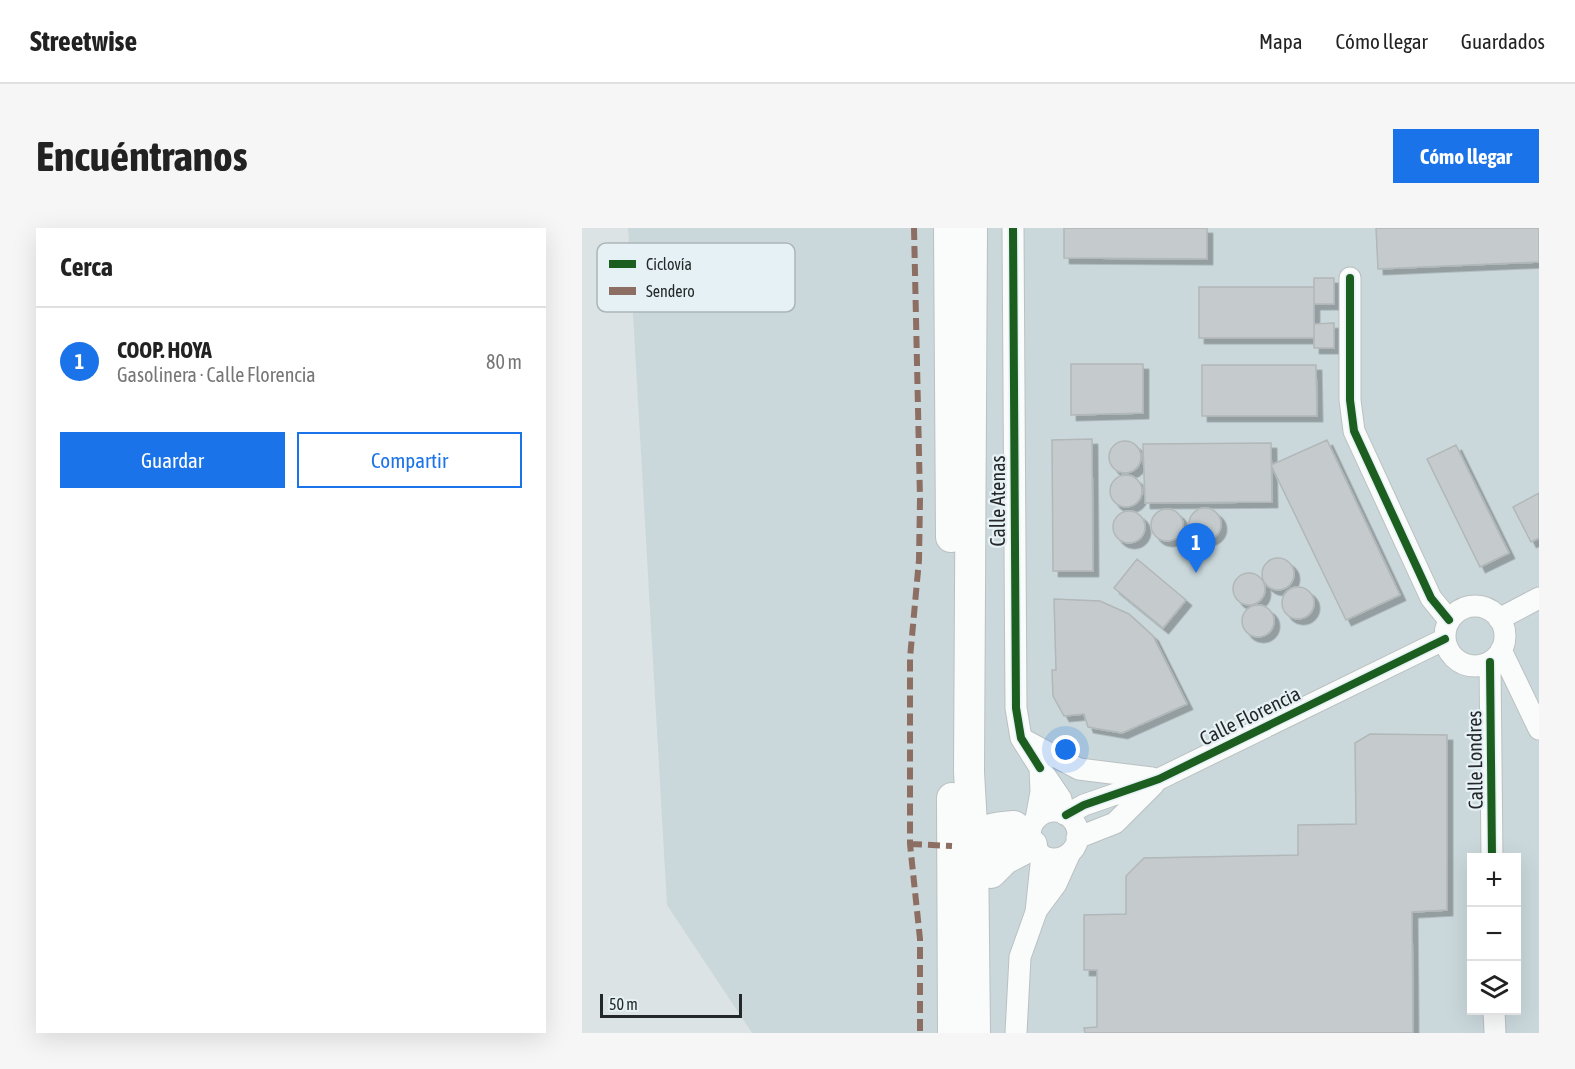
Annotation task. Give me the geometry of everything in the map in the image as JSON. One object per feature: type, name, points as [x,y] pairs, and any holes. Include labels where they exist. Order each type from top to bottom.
[{"type":"main road","points":[[949,228],[953,1033]]},
{"type":"main road","points":[[972,228],[969,772],[973,842],[975,1033]]},
{"type":"main road","points":[[950,378],[961,514],[961,825],[973,842],[1005,859]]},
{"type":"main road","points":[[969,772],[992,807],[1031,835]]},
{"type":"main road","points":[[958,1033],[962,1004],[964,873],[973,842],[989,828],[1031,835]]},
{"type":"main road","points":[[974,908],[987,878],[1031,835]]},
{"type":"street","name":"Calle Atenas","points":[[1013,228],[1016,708],[1021,738],[1061,799],[1065,814]]},
{"type":"street","points":[[1350,278],[1350,400],[1354,431],[1447,630],[1448,649],[1461,663],[1480,666],[1495,656],[1505,634],[1499,619],[1484,607],[1474,606],[1455,613],[1447,630]]},
{"type":"street","points":[[1499,619],[1539,598]]},
{"type":"street","name":"Calle Florencia","points":[[1065,814],[1084,805],[1159,779],[1447,630]]},
{"type":"street","points":[[1495,656],[1539,729]]},
{"type":"street","name":"Calle Londres","points":[[1492,853],[1495,656]]},
{"type":"street","points":[[1021,738],[1079,769],[1159,779]]},
{"type":"street","points":[[1036,911],[1031,835],[1041,792],[1040,768]]},
{"type":"street","name":"Calle Florencia","points":[[1073,846],[1115,823],[1159,779]]},
{"type":"street","points":[[1016,1033],[1020,957],[1036,911],[1056,884],[1073,846],[1074,822],[1065,814],[1054,811],[1043,813],[1031,835]]},
{"type":"street","points":[[1031,835],[1049,859],[1060,858],[1073,846]]},
{"type":"street","points":[[1494,1015],[1495,1033]]},
{"type":"shaded area","points":[[628,228],[1539,228],[1539,1033],[752,1033],[667,905],[633,312],[795,312],[795,243],[629,243]]},
{"type":"building","points":[[1064,228],[1207,228],[1207,259],[1064,258]]},
{"type":"building","points":[[1376,228],[1539,228],[1539,262],[1378,269]]},
{"type":"building","points":[[1314,278],[1334,278],[1334,304],[1314,304]]},
{"type":"building","points":[[1199,287],[1314,287],[1314,338],[1199,338]]},
{"type":"building","points":[[1334,323],[1334,348],[1314,348],[1314,324]]},
{"type":"building","points":[[1071,364],[1143,364],[1143,413],[1071,415]]},
{"type":"building","points":[[1202,365],[1316,365],[1317,416],[1202,416]]},
{"type":"building","points":[[1092,439],[1093,571],[1053,571],[1052,440]]},
{"type":"building","points":[[1327,440],[1400,595],[1346,620],[1271,465]]},
{"type":"building","points":[[1125,441],[1137,445],[1141,457],[1137,469],[1125,473],[1113,469],[1109,457],[1113,445]]},
{"type":"building","points":[[1271,443],[1272,502],[1145,503],[1143,444]]},
{"type":"building","points":[[1456,445],[1509,553],[1480,567],[1427,459]]},
{"type":"building","points":[[1126,475],[1138,479],[1142,491],[1138,503],[1126,507],[1114,503],[1110,491],[1114,479]]},
{"type":"building","points":[[1539,493],[1539,538],[1531,542],[1513,507]]},
{"type":"building","points":[[1205,508],[1217,512],[1221,524],[1217,536],[1205,540],[1193,536],[1189,524],[1193,512]]},
{"type":"building","points":[[1167,509],[1179,513],[1183,525],[1179,537],[1167,541],[1155,537],[1151,525],[1155,513]]},
{"type":"building","points":[[1129,511],[1141,515],[1145,527],[1141,539],[1129,543],[1117,539],[1113,527],[1117,515]]},
{"type":"building","points":[[1278,558],[1290,562],[1294,574],[1290,586],[1278,590],[1266,586],[1262,574],[1266,562]]},
{"type":"building","points":[[1137,559],[1186,600],[1163,628],[1114,588]]},
{"type":"building","points":[[1249,573],[1261,577],[1265,589],[1261,601],[1249,605],[1237,601],[1233,589],[1237,577]]},
{"type":"building","points":[[1298,587],[1310,591],[1314,603],[1310,615],[1298,619],[1286,615],[1282,603],[1286,591]]},
{"type":"building","points":[[1054,599],[1100,601],[1129,614],[1153,636],[1187,704],[1122,733],[1088,727],[1084,714],[1064,716],[1053,696],[1052,670],[1056,670]]},
{"type":"building","points":[[1258,605],[1270,609],[1274,621],[1270,633],[1258,637],[1246,633],[1242,621],[1246,609]]},
{"type":"building","points":[[1370,734],[1447,735],[1447,910],[1412,912],[1413,1033],[1085,1033],[1084,1028],[1097,1027],[1097,970],[1084,970],[1084,915],[1126,914],[1126,876],[1144,858],[1298,855],[1298,825],[1356,824],[1355,743]]},
{"type":"marked path","points":[[914,228],[920,499],[919,560],[910,658],[910,844],[920,939],[920,1033]]},
{"type":"marked path","points":[[910,844],[952,846]]},
{"type":"cycle path","points":[[1013,228],[1016,708],[1021,738],[1040,768]]},
{"type":"cycle path","points":[[1350,278],[1350,400],[1354,431],[1431,598],[1449,620]]},
{"type":"cycle path","points":[[1066,815],[1084,805],[1159,779],[1445,639]]},
{"type":"cycle path","points":[[1490,662],[1492,853]]},
{"type":"place","name":"COOP. HOYA","points":[[1196,573]]}]
